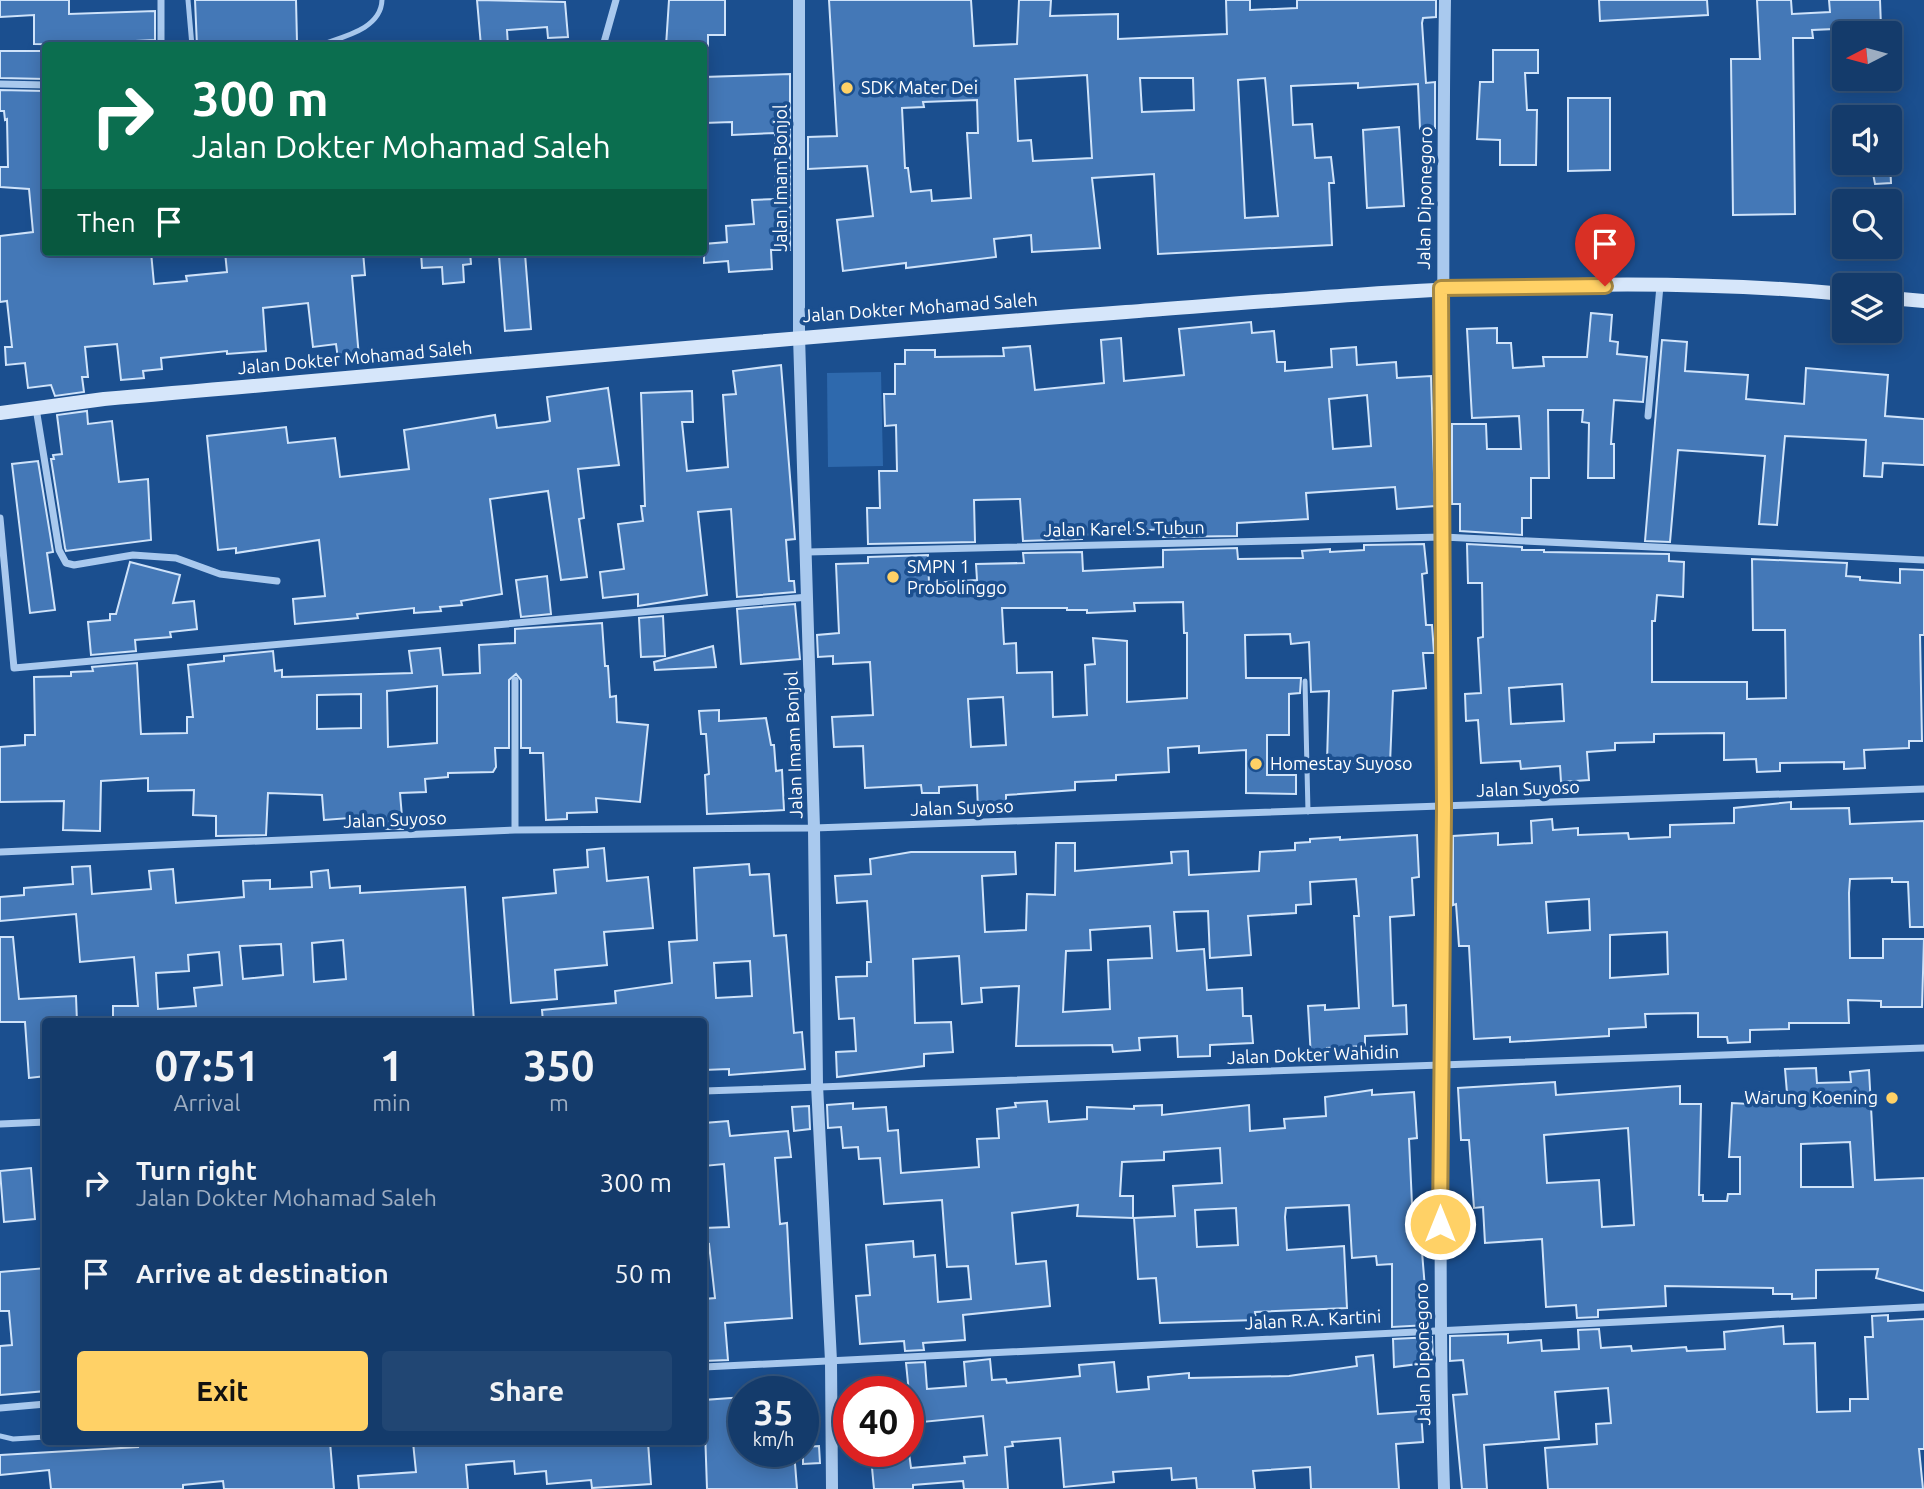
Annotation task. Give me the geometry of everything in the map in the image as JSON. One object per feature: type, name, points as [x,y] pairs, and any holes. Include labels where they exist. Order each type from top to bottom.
[{"type":"main road","name":"Jalan Dokter Mohamad Saleh","points":[[0,413],[36,407],[799,336],[1441,288],[1660,286],[1832,293]]},
{"type":"main road","points":[[1902,299],[1924,301]]},
{"type":"street","points":[[161,0],[161,42]]},
{"type":"street","points":[[604,42],[616,0]]},
{"type":"street","name":"Jalan Imam Bonjol","points":[[799,0],[799,336],[814,828],[817,1085],[831,1361],[832,1489]]},
{"type":"street","name":"Jalan Diponegoro","points":[[1444,1489],[1439,1329],[1444,808],[1441,288],[1445,0]]},
{"type":"street","points":[[0,84],[42,85]]},
{"type":"street","points":[[1648,416],[1660,286]]},
{"type":"street","points":[[36,407],[59,550],[66,563],[74,565],[133,555],[176,558],[220,574],[277,581]]},
{"type":"street","points":[[0,518],[13,668],[808,597]]},
{"type":"street","name":"Jalan Karel S. Tubun","points":[[807,552],[1443,537],[1924,560]]},
{"type":"street","points":[[515,680],[515,830]]},
{"type":"street","name":"Jalan Suyoso","points":[[0,852],[515,830],[814,828],[1444,808],[1924,789]]},
{"type":"street","name":"Jalan Dokter Wahidin","points":[[707,1090],[1441,1067],[1924,1048]]},
{"type":"street","points":[[0,1124],[42,1122]]},
{"type":"street","name":"Jalan R.A. Kartini","points":[[707,1367],[1924,1307]]},
{"type":"street","points":[[0,1408],[42,1404]]},
{"type":"lane","points":[[188,0],[191,42]]},
{"type":"lane","points":[[327,42],[371,24],[380,14],[382,0]]},
{"type":"lane","points":[[1305,681],[1308,812]]},
{"type":"lane","points":[[0,1436],[13,1439],[42,1437]]},
{"type":"shaded area","points":[[881,372],[883,466],[828,467],[827,373]]},
{"type":"building","points":[[0,0],[69,0],[69,14],[155,11],[155,40],[34,44],[34,15],[0,17]]},
{"type":"building","points":[[195,0],[296,0],[297,42],[197,42]]},
{"type":"building","points":[[477,0],[565,2],[568,37],[548,38],[547,27],[507,30],[508,42],[481,42]]},
{"type":"building","points":[[669,0],[725,0],[725,35],[708,35],[708,46],[707,42],[666,42]]},
{"type":"building","points":[[829,0],[971,0],[974,46],[1017,44],[1019,0],[1051,0],[1050,16],[1118,14],[1118,39],[1227,34],[1226,0],[1250,0],[1250,10],[1297,8],[1297,0],[1436,0],[1436,17],[1423,18],[1422,23],[1426,83],[1435,82],[1435,128],[1420,129],[1418,84],[1358,88],[1358,83],[1291,86],[1293,125],[1312,124],[1315,158],[1331,157],[1334,183],[1329,183],[1332,245],[1158,254],[1154,174],[1092,178],[1100,248],[1032,252],[1031,235],[994,239],[996,257],[906,268],[906,263],[843,271],[837,220],[873,216],[867,166],[808,169],[808,137],[837,136]],"holes":[[[1087,75],[1092,158],[1033,161],[1031,140],[1018,141],[1015,79]],[[1140,78],[1193,78],[1194,110],[1142,112]],[[1265,78],[1278,216],[1245,218],[1238,80]],[[977,100],[978,133],[967,133],[971,198],[932,201],[931,190],[911,192],[908,168],[905,168],[902,108],[924,107],[923,102]]]},
{"type":"building","points":[[1599,0],[1707,0],[1708,15],[1600,21]]},
{"type":"building","points":[[1757,0],[1791,0],[1792,14],[1830,12],[1829,0],[1880,0],[1881,21],[1832,21],[1832,29],[1812,30],[1813,38],[1793,38],[1795,214],[1733,215],[1731,59],[1760,59]]},
{"type":"building","points":[[1493,50],[1538,50],[1538,73],[1525,73],[1527,110],[1537,110],[1536,165],[1500,165],[1500,140],[1477,139],[1480,82],[1493,82]]},
{"type":"building","points":[[0,51],[42,51],[42,79],[0,78]]},
{"type":"building","points":[[790,74],[790,250],[771,250],[772,269],[729,272],[728,261],[704,263],[707,244],[727,242],[726,226],[754,224],[752,200],[776,199],[775,133],[732,135],[732,122],[707,123],[707,77]]},
{"type":"building","points":[[0,90],[42,91],[42,256],[151,256],[154,284],[187,281],[186,276],[227,272],[225,256],[363,256],[365,275],[352,276],[359,357],[338,359],[336,344],[313,347],[308,303],[263,308],[266,351],[227,354],[227,351],[161,358],[162,369],[143,371],[144,378],[121,380],[117,344],[85,347],[88,377],[82,377],[84,392],[55,396],[51,385],[28,388],[25,363],[6,365],[5,347],[12,347],[7,301],[0,302],[0,236],[33,232],[29,189],[0,187],[0,167],[8,167],[7,119],[5,120],[4,111],[0,111]]},
{"type":"building","points":[[1568,98],[1610,98],[1610,170],[1568,171]]},
{"type":"building","points":[[1399,127],[1404,206],[1367,208],[1363,130]]},
{"type":"building","points":[[1873,175],[1891,175],[1891,183],[1875,184]]},
{"type":"building","points":[[421,256],[470,256],[471,264],[463,265],[464,282],[443,284],[442,267],[422,268]]},
{"type":"building","points":[[499,256],[525,256],[531,329],[505,331]]},
{"type":"building","points":[[1591,313],[1612,315],[1610,341],[1618,342],[1617,354],[1647,357],[1643,402],[1614,400],[1611,444],[1614,444],[1614,478],[1588,478],[1589,423],[1582,422],[1583,410],[1548,410],[1549,478],[1531,478],[1531,518],[1522,518],[1522,535],[1460,531],[1460,504],[1452,504],[1452,424],[1486,424],[1487,449],[1521,449],[1519,416],[1472,418],[1467,329],[1497,328],[1497,343],[1511,343],[1513,368],[1544,366],[1543,357],[1587,357]]},
{"type":"building","points":[[1251,322],[1252,333],[1274,331],[1277,362],[1285,362],[1285,371],[1332,367],[1331,349],[1356,347],[1357,365],[1396,362],[1397,378],[1431,376],[1435,506],[1397,509],[1395,487],[1306,493],[1308,519],[1237,523],[1237,536],[1163,537],[1162,529],[1082,535],[1082,539],[1023,541],[1020,499],[974,500],[975,542],[868,544],[867,508],[880,508],[879,471],[897,471],[896,425],[885,426],[884,394],[895,394],[895,364],[905,364],[905,350],[935,350],[935,357],[1004,356],[1003,348],[1030,346],[1035,390],[1104,383],[1101,340],[1121,338],[1124,381],[1184,375],[1179,329]],"holes":[[[1367,395],[1371,446],[1333,449],[1329,399]]]},
{"type":"building","points":[[1662,340],[1687,342],[1685,371],[1748,375],[1746,399],[1804,404],[1806,368],[1888,375],[1885,416],[1924,419],[1924,465],[1883,463],[1882,477],[1864,476],[1866,440],[1785,436],[1777,525],[1759,524],[1765,456],[1678,450],[1670,542],[1645,541]]},
{"type":"building","points":[[781,365],[795,539],[786,540],[789,581],[794,581],[795,592],[737,597],[731,509],[698,512],[707,595],[638,606],[638,594],[603,598],[600,572],[624,569],[618,524],[643,521],[641,506],[645,506],[641,393],[692,391],[693,422],[682,422],[687,471],[728,467],[723,395],[736,394],[733,371]]},
{"type":"building","points":[[608,388],[619,465],[578,469],[584,518],[579,519],[587,577],[561,580],[548,491],[490,499],[502,594],[461,601],[462,605],[440,607],[441,611],[414,613],[414,608],[357,614],[358,618],[295,624],[293,599],[325,596],[319,540],[236,553],[236,548],[218,550],[207,436],[286,427],[288,443],[335,438],[340,477],[409,469],[404,430],[495,415],[497,428],[546,422],[550,421],[547,397]]},
{"type":"building","points":[[87,411],[88,424],[112,421],[119,482],[148,479],[151,540],[66,551],[51,459],[54,459],[53,455],[62,454],[57,415]]},
{"type":"building","points":[[38,461],[53,552],[47,553],[55,610],[30,613],[12,464]]},
{"type":"building","points":[[1424,544],[1427,573],[1422,574],[1426,625],[1432,625],[1434,653],[1423,653],[1426,688],[1393,691],[1390,764],[1327,762],[1329,691],[1311,692],[1309,642],[1291,644],[1290,634],[1245,635],[1246,678],[1301,678],[1300,693],[1289,694],[1289,735],[1267,735],[1267,775],[1296,775],[1296,794],[1246,793],[1246,750],[1199,753],[1199,746],[1168,748],[1169,772],[1116,775],[1116,780],[1075,782],[1075,790],[1006,795],[1006,808],[978,810],[977,785],[939,787],[939,793],[922,793],[921,785],[865,788],[863,746],[834,747],[832,717],[873,715],[870,662],[833,664],[833,656],[818,657],[817,635],[839,633],[836,564],[868,563],[868,557],[928,555],[929,583],[977,580],[976,564],[1024,563],[1023,553],[1082,552],[1083,571],[1163,567],[1163,550],[1237,548],[1238,559],[1303,558],[1302,551],[1364,550],[1364,545]],"holes":[[[1183,602],[1184,633],[1187,633],[1187,698],[1127,702],[1127,641],[1093,638],[1095,664],[1085,665],[1087,715],[1053,717],[1052,672],[1017,673],[1016,643],[1004,644],[1002,608],[1067,608],[1087,610],[1087,613],[1135,611],[1134,603]],[[1003,697],[1006,745],[971,747],[968,699]]]},
{"type":"building","points":[[1467,544],[1522,547],[1522,550],[1544,552],[1669,554],[1669,561],[1684,562],[1683,597],[1657,595],[1655,621],[1652,621],[1652,682],[1747,682],[1747,699],[1786,698],[1785,630],[1753,630],[1752,559],[1847,563],[1846,576],[1860,577],[1860,580],[1900,583],[1900,569],[1924,570],[1924,635],[1920,635],[1922,741],[1909,741],[1909,748],[1864,750],[1865,768],[1844,769],[1844,762],[1780,763],[1780,771],[1757,772],[1756,759],[1724,760],[1724,733],[1654,734],[1654,742],[1615,743],[1615,750],[1587,752],[1589,780],[1561,782],[1560,766],[1521,769],[1520,761],[1481,763],[1478,720],[1466,721],[1465,694],[1481,693],[1478,638],[1483,637],[1482,583],[1468,583]],"holes":[[[1562,684],[1564,721],[1511,724],[1509,688]]]},
{"type":"building","points":[[130,562],[180,575],[173,603],[194,601],[197,629],[170,632],[171,637],[135,640],[136,651],[91,655],[88,622],[110,620],[110,614],[116,614]]},
{"type":"building","points":[[547,576],[551,614],[521,617],[516,580]]},
{"type":"building","points":[[795,604],[800,659],[741,664],[737,609]]},
{"type":"building","points":[[663,616],[665,656],[641,657],[639,618]]},
{"type":"building","points":[[602,623],[605,666],[608,666],[610,697],[616,696],[617,722],[648,725],[640,802],[596,798],[597,812],[567,813],[567,819],[546,820],[543,753],[530,753],[530,748],[521,748],[521,680],[516,674],[509,680],[509,748],[495,748],[496,767],[493,772],[448,773],[448,777],[425,779],[426,792],[400,793],[403,829],[384,829],[383,820],[363,821],[363,817],[324,820],[322,795],[268,793],[266,835],[216,836],[216,816],[193,815],[194,790],[148,791],[148,778],[101,781],[100,831],[63,830],[64,801],[0,802],[0,747],[25,745],[25,735],[35,735],[34,677],[71,676],[71,672],[93,671],[92,667],[137,663],[141,734],[187,733],[187,717],[193,717],[188,665],[224,661],[224,656],[273,651],[275,671],[282,670],[282,677],[412,673],[409,651],[440,648],[443,675],[480,673],[479,645],[515,643],[515,629]],"holes":[[[437,686],[437,743],[388,747],[387,691]],[[361,694],[361,728],[317,729],[317,695]]]},
{"type":"building","points":[[713,646],[716,667],[655,670],[654,662]]},
{"type":"building","points":[[719,710],[719,721],[766,718],[771,745],[774,745],[776,771],[782,770],[784,810],[707,814],[705,775],[709,774],[706,734],[701,734],[699,711]]},
{"type":"building","points":[[1791,802],[1791,809],[1849,808],[1850,824],[1924,821],[1924,927],[1910,927],[1908,882],[1892,882],[1892,878],[1850,879],[1849,893],[1850,958],[1883,958],[1883,939],[1924,939],[1922,1007],[1881,1007],[1881,1001],[1848,1000],[1849,1023],[1789,1023],[1789,1029],[1750,1030],[1750,1042],[1728,1043],[1727,1037],[1698,1037],[1698,1013],[1645,1014],[1646,1027],[1609,1029],[1609,1036],[1510,1042],[1510,1037],[1474,1039],[1469,946],[1459,946],[1456,904],[1453,905],[1453,836],[1498,833],[1498,845],[1532,843],[1531,821],[1552,819],[1553,830],[1578,828],[1578,835],[1628,833],[1629,839],[1670,837],[1670,825],[1734,823],[1734,808]],"holes":[[[1589,899],[1590,930],[1548,933],[1546,902]],[[1667,932],[1668,974],[1610,978],[1610,935]]]},
{"type":"building","points":[[1417,835],[1419,877],[1412,878],[1414,915],[1390,917],[1393,1006],[1406,1005],[1407,1034],[1365,1036],[1365,1046],[1327,1048],[1328,1057],[1311,1058],[1308,1006],[1325,1005],[1325,1010],[1359,1008],[1354,916],[1359,916],[1356,879],[1310,882],[1311,904],[1296,905],[1296,913],[1248,916],[1251,955],[1210,958],[1208,911],[1174,912],[1177,951],[1204,949],[1207,990],[1242,988],[1243,1016],[1251,1016],[1253,1043],[1210,1045],[1210,1056],[1178,1057],[1177,1036],[1139,1038],[1140,1050],[1113,1052],[1112,1045],[1016,1046],[1019,986],[981,988],[982,1002],[962,1004],[959,956],[913,959],[915,1023],[951,1022],[953,1052],[924,1054],[924,1066],[837,1077],[836,1052],[856,1051],[854,1018],[839,1019],[836,977],[867,976],[867,962],[871,962],[867,901],[837,903],[835,876],[871,874],[870,859],[911,852],[1015,852],[1016,874],[982,876],[985,932],[1026,930],[1027,894],[1055,895],[1056,843],[1075,843],[1075,871],[1172,863],[1171,852],[1188,851],[1189,875],[1259,871],[1260,852],[1295,850],[1295,843],[1310,842],[1310,839],[1340,837],[1340,840]],"holes":[[[1150,926],[1152,958],[1108,960],[1110,1009],[1063,1012],[1066,951],[1091,950],[1090,930]]]},
{"type":"building","points":[[604,848],[607,881],[648,877],[653,928],[604,932],[607,965],[555,970],[557,999],[511,1003],[503,898],[556,893],[554,870],[588,867],[587,850]]},
{"type":"building","points":[[749,864],[750,875],[769,874],[774,936],[786,935],[794,1033],[802,1032],[805,1069],[729,1075],[729,1069],[707,1070],[707,1018],[543,1018],[542,1010],[616,1003],[615,991],[672,983],[669,942],[697,940],[694,868]],"holes":[[[750,961],[752,996],[716,998],[714,963]]]},
{"type":"building","points":[[90,866],[92,894],[151,889],[149,871],[173,869],[176,903],[244,897],[243,881],[270,880],[270,889],[312,887],[311,872],[328,870],[330,888],[360,886],[360,893],[465,887],[474,1018],[113,1018],[113,1006],[138,1006],[134,957],[80,962],[76,914],[0,921],[0,897],[24,895],[24,888],[73,884],[72,867]],"holes":[[[343,940],[346,979],[314,982],[312,943]],[[281,944],[283,975],[243,979],[240,946]],[[219,952],[222,985],[194,988],[196,1006],[158,1009],[156,973],[189,971],[188,955]]]},
{"type":"building","points":[[0,937],[13,937],[19,999],[76,996],[77,1018],[42,1018],[42,1076],[29,1078],[25,1022],[0,1022]]},
{"type":"building","points":[[1816,1068],[1817,1083],[1851,1082],[1850,1072],[1869,1070],[1875,1180],[1924,1178],[1924,1291],[1876,1278],[1878,1269],[1816,1270],[1816,1298],[1792,1299],[1792,1294],[1773,1294],[1773,1288],[1665,1286],[1666,1306],[1598,1310],[1598,1317],[1577,1318],[1576,1305],[1546,1307],[1542,1239],[1485,1243],[1483,1207],[1474,1208],[1469,1140],[1461,1140],[1458,1088],[1555,1082],[1556,1095],[1680,1086],[1680,1104],[1701,1104],[1699,1195],[1703,1195],[1703,1201],[1727,1201],[1728,1194],[1740,1194],[1740,1157],[1729,1157],[1732,1103],[1750,1104],[1750,1091],[1787,1093],[1785,1069]],"holes":[[[1628,1128],[1634,1225],[1602,1227],[1599,1180],[1547,1183],[1544,1135]],[[1850,1142],[1853,1187],[1801,1187],[1801,1144]]]},
{"type":"building","points":[[1372,1090],[1372,1095],[1414,1092],[1417,1138],[1409,1139],[1412,1204],[1418,1203],[1428,1325],[1392,1327],[1392,1264],[1377,1265],[1376,1256],[1352,1258],[1349,1205],[1286,1208],[1285,1217],[1287,1250],[1344,1246],[1347,1308],[1255,1312],[1256,1320],[1160,1323],[1156,1278],[1138,1279],[1134,1218],[1175,1216],[1173,1186],[1222,1183],[1220,1148],[1164,1152],[1164,1160],[1122,1162],[1120,1196],[1133,1196],[1133,1218],[1077,1216],[1078,1205],[1012,1213],[1016,1264],[1046,1261],[1050,1306],[963,1315],[965,1340],[923,1343],[924,1350],[905,1351],[904,1341],[860,1344],[856,1296],[870,1295],[866,1245],[913,1241],[914,1257],[935,1255],[938,1302],[971,1299],[968,1266],[947,1267],[942,1200],[884,1204],[880,1158],[859,1159],[858,1147],[843,1148],[841,1127],[828,1128],[827,1105],[853,1103],[853,1109],[886,1107],[888,1131],[898,1130],[901,1173],[979,1167],[977,1139],[999,1138],[997,1109],[1016,1107],[1015,1103],[1047,1101],[1049,1122],[1087,1119],[1087,1107],[1134,1109],[1134,1106],[1162,1105],[1162,1115],[1249,1105],[1250,1131],[1285,1128],[1284,1119],[1326,1116],[1325,1097]],"holes":[[[1236,1208],[1238,1245],[1197,1247],[1195,1210]]]},
{"type":"building","points":[[809,1106],[810,1129],[794,1131],[792,1107]]},
{"type":"building","points":[[728,1121],[730,1136],[788,1131],[791,1157],[775,1158],[780,1224],[787,1223],[792,1318],[725,1323],[728,1360],[707,1361],[707,1299],[715,1298],[707,1228],[729,1227],[724,1164],[707,1166],[707,1123]]},
{"type":"building","points":[[31,1168],[35,1219],[4,1222],[0,1171]]},
{"type":"building","points":[[42,1268],[42,1391],[0,1395],[0,1346],[12,1345],[9,1311],[0,1311],[0,1272]]},
{"type":"building","points":[[1888,1315],[1888,1321],[1924,1319],[1924,1449],[1919,1449],[1923,1489],[1548,1489],[1545,1448],[1597,1444],[1596,1424],[1611,1423],[1608,1388],[1555,1392],[1559,1439],[1484,1445],[1487,1489],[1462,1489],[1453,1395],[1467,1394],[1463,1360],[1450,1361],[1450,1336],[1508,1334],[1508,1343],[1541,1340],[1542,1351],[1579,1349],[1578,1330],[1599,1329],[1601,1348],[1631,1346],[1632,1351],[1686,1347],[1687,1351],[1725,1349],[1724,1332],[1783,1326],[1784,1344],[1815,1343],[1817,1412],[1850,1411],[1850,1399],[1868,1399],[1865,1337],[1873,1337],[1872,1316]]},
{"type":"building","points":[[1432,1337],[1433,1362],[1394,1367],[1393,1339]]},
{"type":"building","points":[[1373,1355],[1378,1414],[1421,1411],[1423,1442],[1396,1444],[1399,1489],[1311,1489],[1310,1467],[1253,1471],[1255,1489],[1197,1489],[1196,1478],[1172,1480],[1171,1468],[1113,1472],[1114,1482],[1064,1487],[1060,1438],[1012,1442],[1013,1446],[1005,1447],[1008,1489],[964,1489],[963,1481],[913,1485],[913,1489],[874,1489],[872,1467],[911,1468],[965,1463],[964,1457],[987,1455],[983,1416],[924,1422],[924,1376],[907,1376],[906,1363],[925,1362],[927,1389],[966,1386],[964,1362],[990,1359],[992,1380],[1006,1379],[1007,1383],[1080,1376],[1079,1365],[1114,1362],[1117,1392],[1149,1389],[1148,1377],[1189,1373],[1189,1378],[1289,1376],[1357,1366],[1356,1357]]},
{"type":"building","points":[[728,1398],[728,1467],[795,1467],[797,1489],[707,1489],[707,1400]]},
{"type":"building","points":[[330,1445],[334,1489],[224,1489],[223,1481],[183,1485],[183,1489],[51,1489],[49,1470],[0,1475],[0,1455],[138,1447]]},
{"type":"building","points":[[413,1445],[648,1445],[651,1484],[592,1488],[591,1480],[547,1484],[546,1471],[515,1474],[514,1461],[466,1465],[468,1489],[359,1489],[358,1476],[416,1472]]},
{"type":"place","name":"SDK Mater Dei","points":[[847,88]]},
{"type":"place","name":"SMPN 1 Probolinggo","points":[[893,577]]},
{"type":"place","name":"Homestay Suyoso","points":[[1256,764]]},
{"type":"place","name":"Warung Koening","points":[[1892,1098]]},
{"type":"route","points":[[1440,1224],[1444,808],[1441,288],[1605,286]]}]
